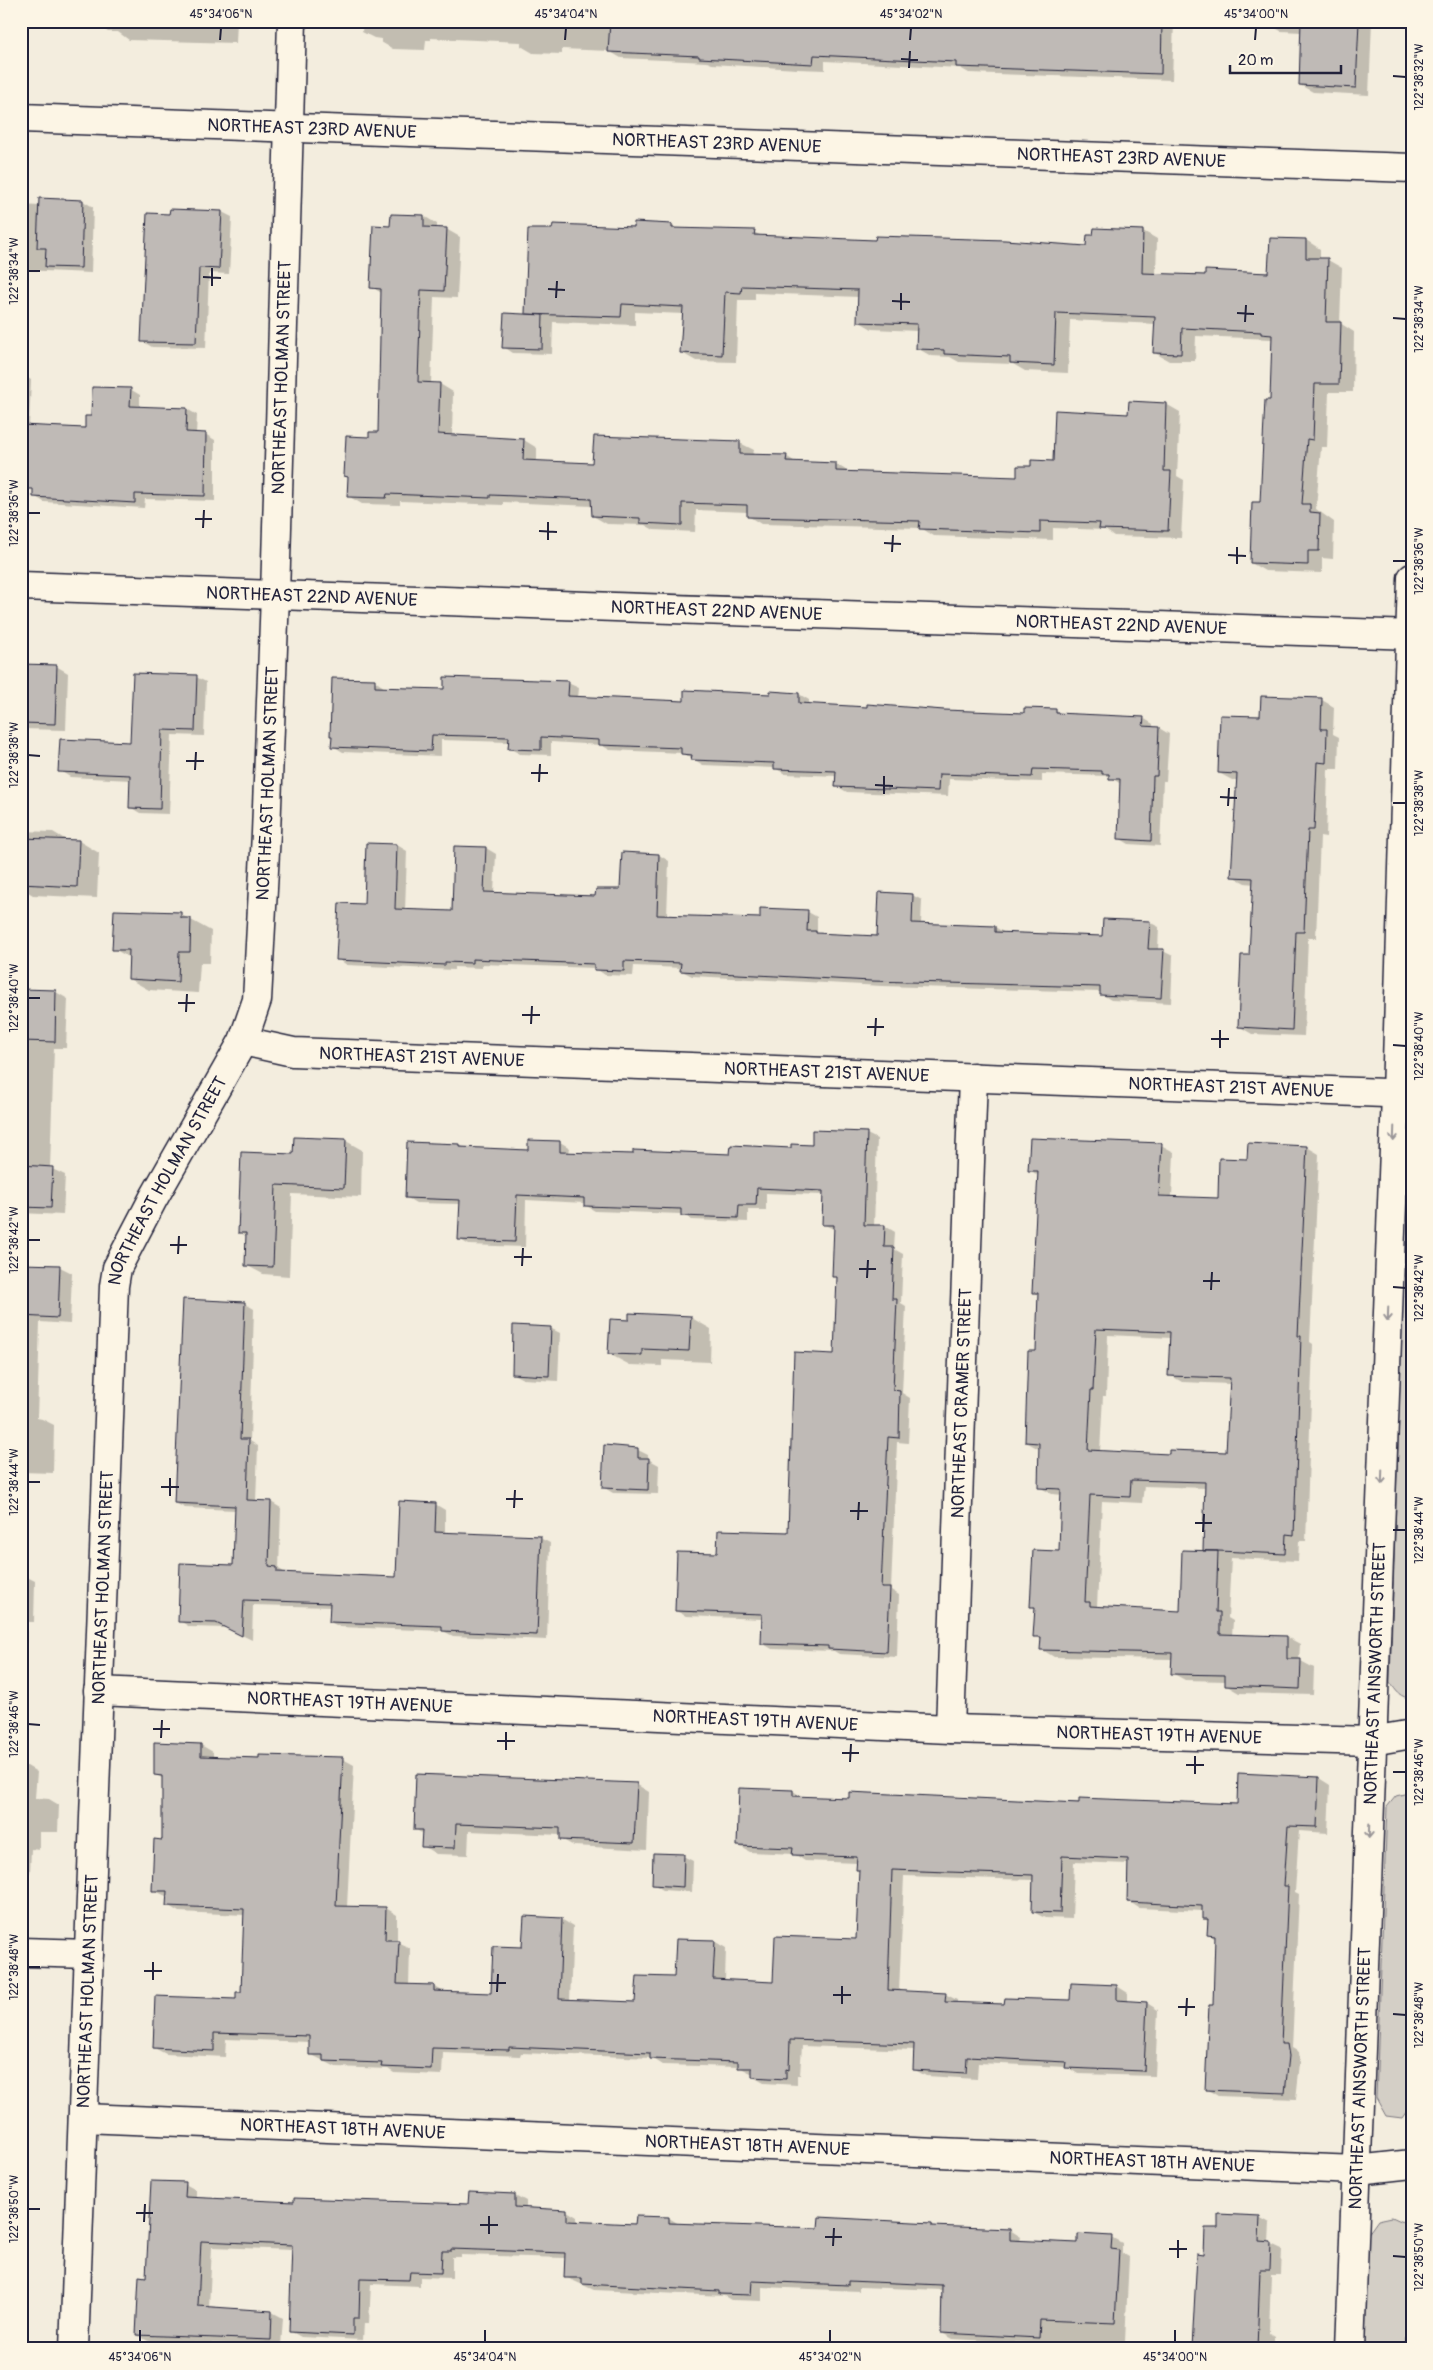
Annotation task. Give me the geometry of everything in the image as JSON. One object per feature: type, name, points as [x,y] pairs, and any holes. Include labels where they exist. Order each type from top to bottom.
[{"type":"street","name":"NORTHEAST HOLMAN STREET","points":[[74,2349],[112,1315],[117,1268],[153,1199],[243,1042],[257,1000],[266,833],[275,595],[292,21]]},
{"type":"street","name":"NORTHEAST 23RD AVENUE","points":[[21,118],[1412,168]]},
{"type":"street","name":"NORTHEAST AINSWORTH STREET","points":[[1350,2349],[1372,1741],[1404,1094],[1412,578]]},
{"type":"street","name":"NORTHEAST 22ND AVENUE","points":[[21,586],[1411,635]]},
{"type":"street","name":"NORTHEAST 21ST AVENUE","points":[[243,1042],[293,1052],[1404,1094]]},
{"type":"street","name":"NORTHEAST CRAMER STREET","points":[[950,1729],[973,1078]]},
{"type":"street","name":"NORTHEAST 19TH AVENUE","points":[[98,1691],[950,1729],[1372,1741],[1412,1734]]},
{"type":"street","points":[[21,1952],[89,1954]]},
{"type":"street","name":"NORTHEAST 18TH AVENUE","points":[[83,2118],[1357,2170],[1412,2164]]},
{"type":"shaded area","points":[[1412,1163],[1412,1698],[1408,1698],[1396,1691],[1390,1682],[1407,1172]]},
{"type":"shaded area","points":[[1412,1792],[1412,2104],[1402,2118],[1386,2116],[1376,2098],[1387,1807],[1396,1796]]},
{"type":"shaded area","points":[[1392,2217],[1403,2222],[1410,2233],[1405,2349],[1363,2349],[1368,2234],[1378,2220]]},
{"type":"building","points":[[610,21],[1162,21],[1161,74],[956,67],[956,62],[814,55],[813,64],[608,52]]},
{"type":"building","points":[[1301,21],[1359,21],[1356,88],[1299,85]]},
{"type":"building","points":[[39,198],[83,200],[81,268],[45,267],[46,248],[37,248]]},
{"type":"building","points":[[170,209],[222,211],[219,269],[199,268],[196,343],[141,342],[147,213],[169,214]]},
{"type":"building","points":[[391,214],[424,215],[424,227],[447,228],[444,291],[421,290],[418,382],[440,383],[438,434],[524,439],[523,460],[592,463],[594,436],[740,441],[740,454],[787,455],[786,461],[836,463],[836,471],[1017,477],[1017,466],[1031,466],[1031,460],[1053,461],[1055,410],[1128,414],[1129,401],[1166,403],[1164,471],[1171,471],[1168,531],[1099,529],[1100,523],[1040,521],[1040,533],[919,529],[920,521],[747,517],[747,505],[682,503],[682,525],[640,523],[640,518],[592,516],[591,499],[490,495],[490,498],[387,494],[386,498],[347,497],[348,477],[344,476],[346,436],[369,437],[369,432],[378,432],[381,289],[370,288],[373,225],[390,226]]},
{"type":"building","points":[[634,222],[672,224],[672,228],[755,230],[754,235],[875,240],[876,236],[1005,240],[1086,246],[1087,235],[1093,235],[1094,228],[1143,230],[1142,273],[1205,275],[1205,270],[1268,273],[1270,238],[1306,239],[1306,258],[1328,258],[1326,322],[1341,322],[1339,384],[1315,384],[1313,440],[1307,439],[1302,504],[1310,504],[1310,512],[1320,513],[1319,551],[1308,551],[1308,565],[1250,563],[1252,502],[1260,502],[1265,400],[1270,400],[1272,335],[1261,334],[1261,332],[1182,328],[1181,354],[1153,353],[1155,317],[1056,313],[1054,365],[1010,363],[1010,357],[944,354],[944,350],[916,349],[917,324],[857,322],[858,290],[742,286],[741,293],[725,292],[722,355],[680,353],[683,307],[622,304],[621,317],[525,314],[528,229],[552,229],[553,224],[634,227]]},
{"type":"building","points":[[504,313],[543,315],[542,349],[502,348]]},
{"type":"building","points":[[92,387],[131,388],[130,406],[187,408],[186,432],[206,433],[205,496],[135,494],[135,503],[33,497],[33,489],[21,489],[21,425],[85,428],[85,416],[91,416]]},
{"type":"building","points":[[21,664],[57,665],[55,724],[21,723]]},
{"type":"building","points":[[133,673],[197,675],[195,731],[162,730],[160,809],[129,808],[130,775],[58,772],[60,739],[130,742]]},
{"type":"building","points":[[444,677],[569,681],[568,696],[684,701],[684,690],[770,694],[770,691],[799,693],[799,703],[867,707],[867,704],[944,710],[1024,713],[1024,708],[1056,709],[1056,713],[1144,717],[1143,726],[1159,727],[1157,776],[1153,776],[1151,841],[1118,839],[1120,779],[1109,779],[1109,774],[1102,774],[1102,771],[1033,769],[1032,777],[939,774],[938,791],[835,787],[836,771],[774,769],[774,763],[691,760],[692,755],[681,754],[681,748],[599,745],[599,740],[541,737],[541,750],[508,749],[509,737],[432,735],[431,751],[331,747],[332,678],[375,679],[375,687],[444,689]]},
{"type":"building","points":[[1261,696],[1322,698],[1321,729],[1327,729],[1326,763],[1317,762],[1314,830],[1308,830],[1304,932],[1296,932],[1292,1030],[1238,1027],[1241,955],[1249,955],[1253,878],[1231,877],[1237,774],[1218,773],[1220,715],[1260,716]]},
{"type":"building","points":[[21,838],[79,840],[77,887],[21,884]]},
{"type":"building","points":[[366,843],[397,844],[395,909],[452,911],[454,846],[486,847],[484,892],[595,896],[596,889],[620,889],[622,852],[659,854],[657,915],[760,918],[760,908],[808,910],[807,931],[816,931],[816,933],[877,936],[879,892],[913,894],[912,923],[995,926],[995,932],[1102,936],[1103,919],[1150,921],[1148,949],[1164,949],[1161,998],[1100,995],[1100,987],[871,981],[680,971],[681,963],[624,961],[624,971],[594,970],[594,964],[472,959],[472,963],[445,962],[445,965],[336,960],[339,903],[364,904]]},
{"type":"building","points":[[114,910],[181,912],[181,918],[191,918],[190,952],[179,952],[178,982],[128,979],[129,950],[112,950]]},
{"type":"building","points":[[21,989],[56,990],[55,1042],[21,1041]]},
{"type":"building","points":[[812,1130],[867,1132],[864,1225],[885,1225],[884,1247],[894,1247],[892,1299],[897,1299],[893,1390],[900,1391],[899,1438],[888,1437],[881,1588],[890,1588],[887,1652],[828,1649],[828,1646],[761,1644],[762,1614],[675,1611],[677,1552],[717,1553],[718,1530],[788,1532],[794,1352],[834,1354],[837,1277],[832,1277],[834,1225],[822,1225],[823,1191],[757,1188],[756,1205],[739,1205],[738,1218],[681,1216],[681,1209],[584,1206],[584,1198],[517,1195],[515,1242],[458,1240],[460,1200],[405,1198],[407,1142],[460,1144],[460,1147],[528,1150],[528,1140],[560,1141],[560,1152],[633,1154],[633,1150],[730,1154],[731,1145],[791,1148],[791,1144],[812,1145]]},
{"type":"building","points":[[294,1137],[346,1139],[344,1188],[276,1185],[273,1267],[245,1266],[246,1233],[238,1233],[241,1152],[293,1154]]},
{"type":"building","points":[[1030,1138],[1162,1143],[1159,1196],[1218,1198],[1219,1158],[1247,1159],[1248,1143],[1307,1146],[1298,1336],[1301,1336],[1294,1535],[1286,1534],[1285,1554],[1218,1551],[1216,1612],[1220,1612],[1220,1634],[1287,1636],[1287,1659],[1301,1659],[1300,1689],[1225,1686],[1225,1675],[1171,1674],[1172,1653],[1040,1650],[1041,1637],[1033,1637],[1035,1607],[1030,1607],[1033,1550],[1059,1551],[1061,1489],[1038,1488],[1039,1443],[1025,1442],[1028,1351],[1036,1351],[1038,1293],[1032,1293],[1038,1171],[1028,1171]],"holes":[[[1096,1329],[1170,1332],[1168,1376],[1230,1378],[1226,1452],[1169,1450],[1169,1454],[1088,1450]],[[1131,1480],[1205,1482],[1203,1551],[1182,1550],[1180,1611],[1090,1606],[1090,1602],[1085,1602],[1090,1495],[1130,1497]]]},
{"type":"building","points":[[21,1165],[53,1167],[51,1208],[21,1207]]},
{"type":"building","points":[[21,1264],[60,1265],[58,1318],[21,1316]]},
{"type":"building","points":[[183,1299],[245,1302],[240,1439],[249,1439],[247,1500],[271,1501],[269,1566],[277,1567],[277,1572],[396,1577],[399,1501],[436,1503],[435,1532],[541,1536],[537,1635],[442,1631],[442,1626],[329,1622],[330,1603],[244,1600],[242,1636],[216,1623],[178,1622],[180,1563],[233,1565],[235,1506],[174,1503]]},
{"type":"building","points":[[629,1313],[691,1316],[689,1351],[642,1349],[642,1355],[608,1354],[610,1319],[629,1320]]},
{"type":"building","points":[[513,1325],[551,1327],[549,1376],[512,1374]]},
{"type":"building","points":[[604,1445],[638,1448],[638,1458],[649,1458],[648,1490],[602,1488]]},
{"type":"building","points":[[154,1742],[201,1744],[201,1756],[259,1758],[259,1755],[343,1757],[336,1906],[386,1907],[385,1940],[399,1940],[397,1984],[434,1985],[434,1991],[491,1993],[493,1946],[522,1947],[524,1916],[562,1918],[559,1999],[635,2002],[637,1976],[674,1977],[676,1939],[715,1940],[713,1979],[773,1982],[775,1936],[856,1939],[859,1870],[856,1870],[857,1857],[792,1855],[793,1848],[737,1846],[739,1788],[793,1790],[793,1796],[849,1798],[849,1792],[1079,1803],[1079,1798],[1237,1804],[1238,1773],[1319,1777],[1317,1827],[1288,1826],[1284,1886],[1288,1886],[1281,2044],[1287,2044],[1289,2056],[1285,2093],[1205,2090],[1209,2005],[1213,2005],[1215,1936],[1207,1935],[1208,1919],[1202,1919],[1202,1906],[1127,1902],[1128,1859],[1062,1856],[1060,1913],[1032,1912],[1033,1875],[892,1870],[888,1990],[946,1993],[945,2002],[1004,2004],[1005,1998],[1070,2000],[1071,1983],[1117,1985],[1117,2000],[1147,2002],[1144,2071],[1065,2068],[1066,2062],[967,2057],[966,2073],[913,2070],[914,2044],[790,2040],[789,2070],[786,2069],[786,2079],[752,2077],[752,2068],[738,2068],[738,2062],[650,2059],[650,2053],[509,2047],[509,2050],[432,2048],[431,2069],[381,2067],[382,2063],[323,2061],[323,2055],[309,2055],[309,2036],[214,2033],[214,2051],[153,2048],[155,1996],[236,1999],[236,1992],[241,1992],[244,1909],[166,1906],[167,1891],[152,1891],[154,1839],[162,1840],[162,1776],[154,1775]]},
{"type":"building","points":[[416,1774],[637,1783],[634,1843],[560,1840],[560,1828],[456,1824],[455,1848],[421,1847],[422,1830],[414,1830]]},
{"type":"building","points":[[653,1853],[684,1854],[683,1887],[652,1885]]},
{"type":"building","points":[[151,2181],[186,2182],[185,2197],[294,2202],[294,2198],[468,2204],[469,2192],[515,2194],[515,2207],[567,2210],[567,2221],[635,2224],[636,2216],[669,2217],[669,2223],[818,2228],[819,2217],[932,2223],[932,2226],[1010,2229],[1010,2240],[1078,2243],[1078,2234],[1112,2236],[1111,2249],[1119,2250],[1115,2323],[1040,2320],[1039,2338],[941,2333],[942,2285],[848,2281],[848,2285],[752,2281],[751,2295],[719,2294],[719,2291],[582,2284],[582,2278],[564,2278],[565,2253],[451,2249],[451,2251],[442,2251],[441,2273],[410,2272],[409,2280],[360,2279],[359,2318],[353,2318],[353,2335],[289,2332],[292,2245],[201,2241],[198,2306],[272,2311],[271,2340],[136,2335],[139,2276],[146,2277]]},
{"type":"building","points":[[1218,2214],[1260,2216],[1259,2241],[1271,2242],[1270,2270],[1260,2270],[1257,2349],[1192,2349],[1197,2254],[1204,2255],[1205,2228],[1218,2228]]}]
